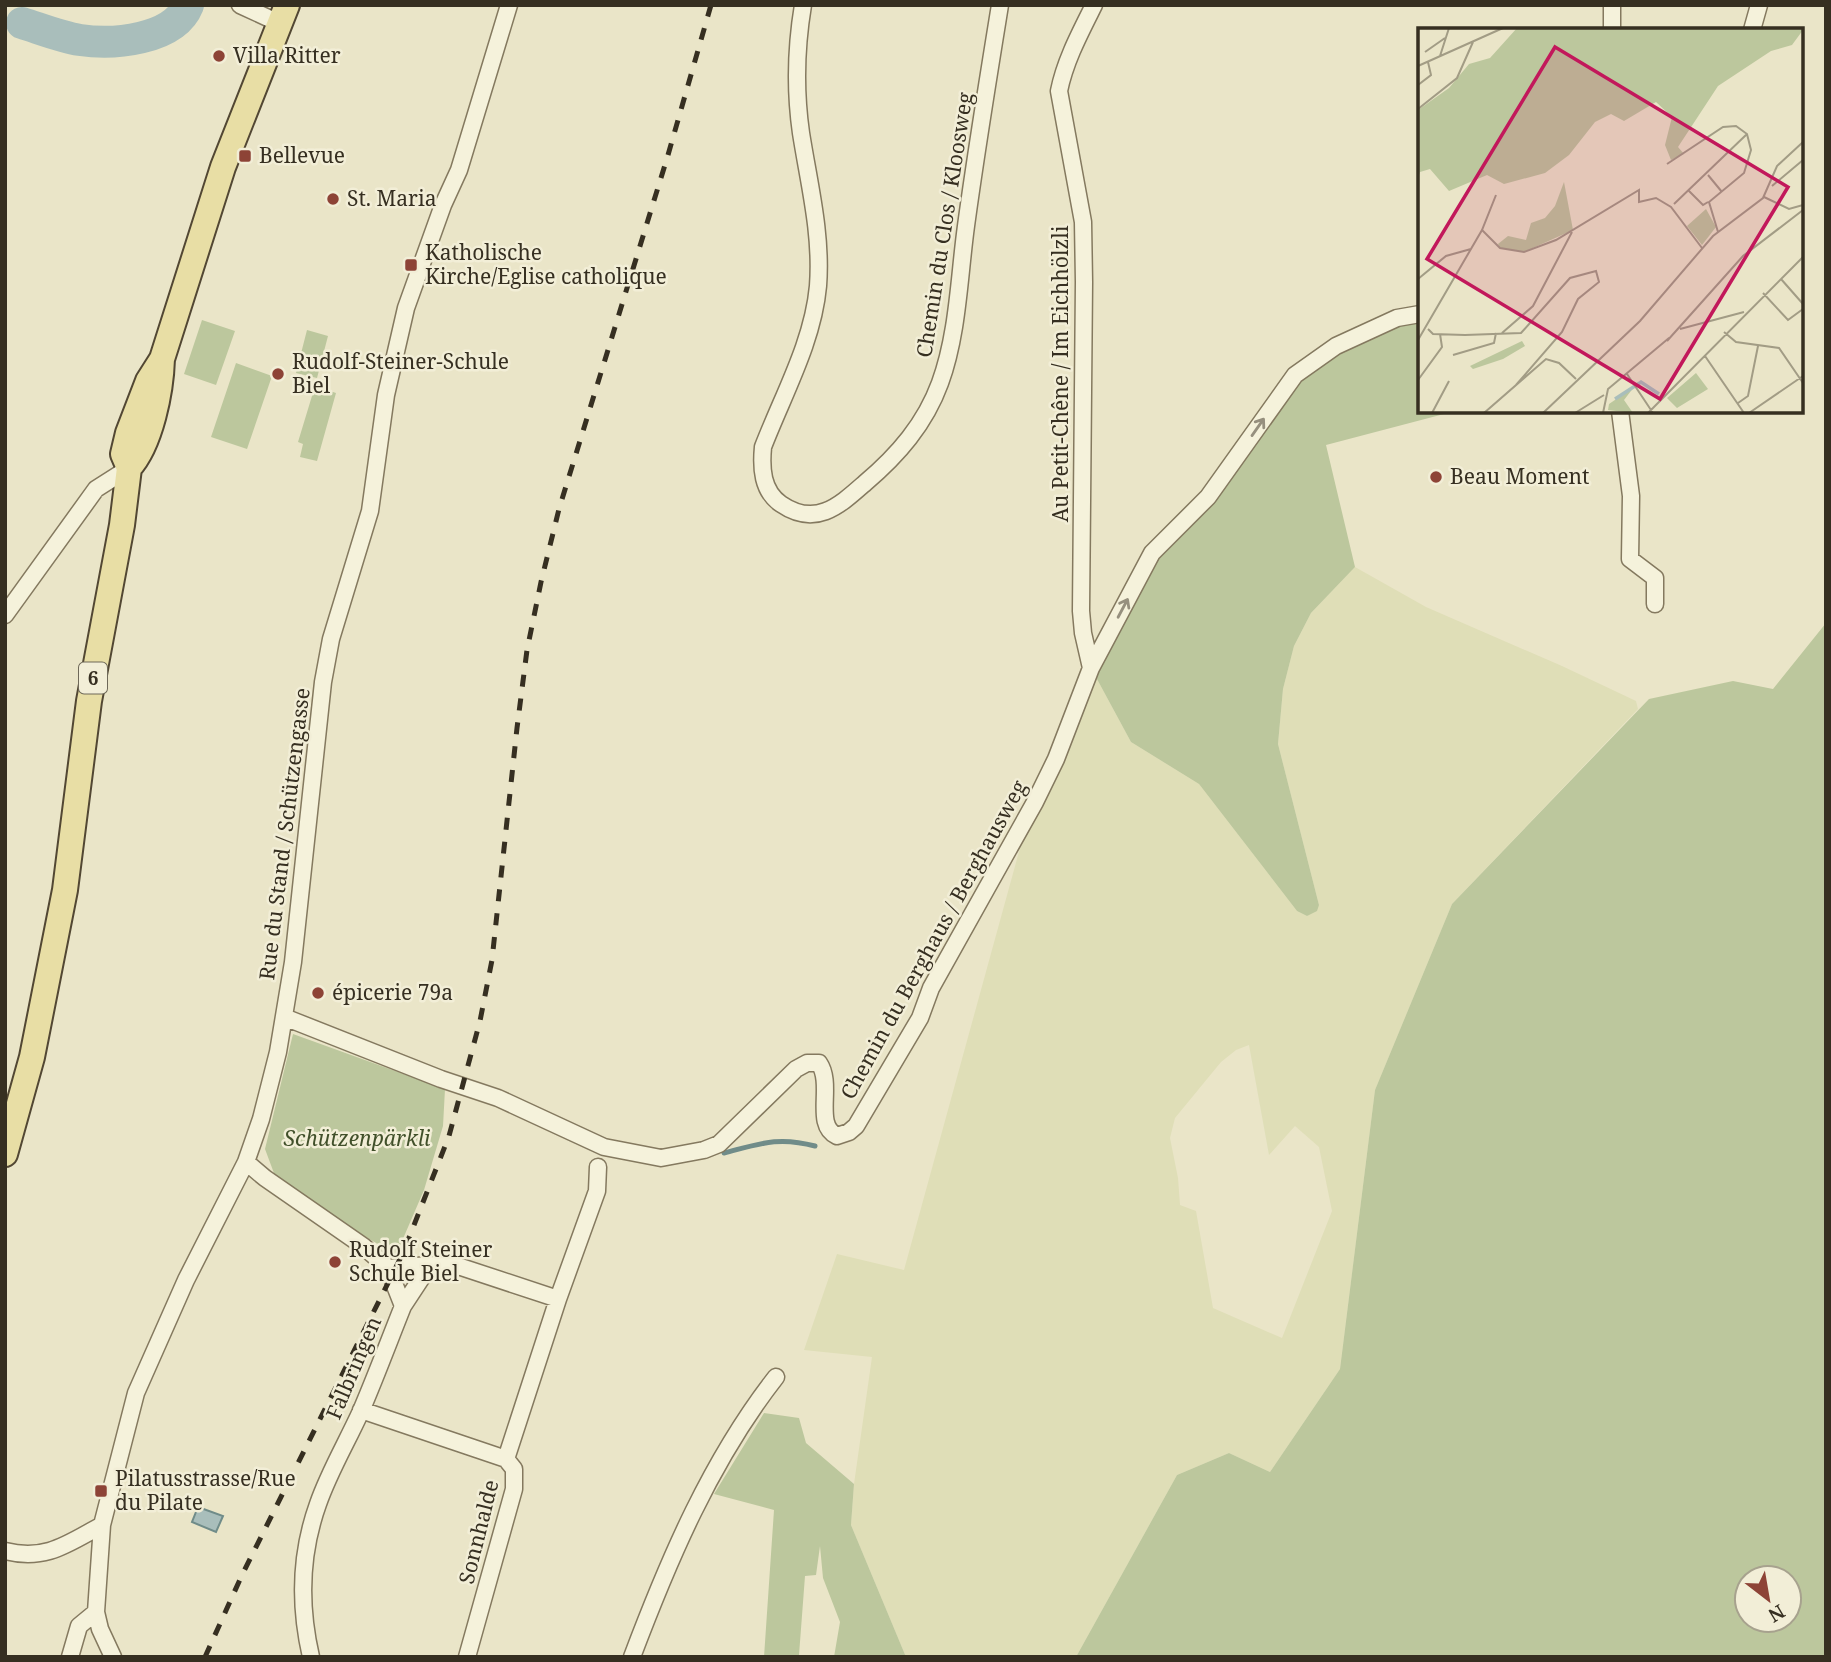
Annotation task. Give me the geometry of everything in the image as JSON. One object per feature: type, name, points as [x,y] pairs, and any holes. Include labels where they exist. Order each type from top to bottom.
[{"type":"main road","name":"6","points":[[5,1154],[32,1057],[65,890],[89,701],[122,526],[129,468],[142,450],[161,385],[162,359],[223,167],[283,14]]},
{"type":"street","points":[[240,5],[283,14]]},
{"type":"street","name":"Rue du Stand / Schützengasse","points":[[113,1657],[100,1629],[96,1612],[102,1525],[136,1393],[186,1280],[246,1162],[274,1072],[293,961],[323,681],[331,639],[370,511],[386,395],[406,308],[443,205],[459,170],[509,5]]},
{"type":"street","name":"Chemin du Clos / Kloosweg","points":[[803,5],[797,85],[801,131],[817,233],[818,288],[807,338],[763,447],[761,461],[770,494],[782,505],[798,512],[813,514],[839,506],[892,460],[909,441],[926,415],[940,383],[950,347],[969,201],[1000,5]]},
{"type":"street","name":"Au Petit-Chêne / Im Eichhölzli","points":[[1091,668],[1081,611],[1083,222],[1059,91],[1071,54],[1094,5]]},
{"type":"street","points":[[1612,5],[1612,28]]},
{"type":"street","points":[[1753,28],[1759,5]]},
{"type":"street","name":"Chemin du Berghaus / Berghausweg","points":[[284,1017],[441,1079],[498,1098],[604,1147],[661,1158],[704,1150],[719,1144],[796,1069],[816,1062],[825,1074],[823,1112],[830,1130],[837,1136],[849,1132],[856,1126],[920,1018],[931,988],[1035,802],[1056,759],[1091,668],[1152,552],[1208,497],[1295,375],[1336,346],[1397,318],[1418,314]]},
{"type":"street","points":[[1620,413],[1631,496],[1630,559],[1655,578],[1655,604]]},
{"type":"street","points":[[5,615],[96,489],[129,468]]},
{"type":"street","name":"Falbringen","points":[[246,1162],[363,1246],[388,1268],[403,1306],[361,1410],[318,1503],[307,1546],[302,1592],[304,1624],[311,1657]]},
{"type":"street","name":"Sonnhalde","points":[[467,1657],[514,1489],[514,1469],[506,1460],[558,1299],[597,1191],[598,1167]]},
{"type":"street","points":[[403,1306],[430,1265]]},
{"type":"street","points":[[388,1268],[430,1265],[461,1267],[558,1299]]},
{"type":"street","points":[[632,1657],[652,1603],[694,1510],[725,1453],[776,1377]]},
{"type":"street","points":[[361,1410],[506,1460]]},
{"type":"street","points":[[5,1551],[23,1555],[44,1554],[102,1525]]},
{"type":"street","points":[[70,1657],[79,1626],[96,1612]]},
{"type":"green space","points":[[1418,315],[1418,413],[1444,413],[1326,445],[1355,567],[1311,613],[1294,646],[1283,689],[1278,744],[1319,905],[1317,911],[1307,916],[1297,911],[1199,784],[1131,742],[1091,668],[1152,553],[1208,497],[1295,375],[1336,346]]},
{"type":"green space","points":[[202,320],[235,331],[216,385],[184,374]]},
{"type":"green space","points":[[307,330],[328,336],[317,378],[296,373]]},
{"type":"green space","points":[[236,363],[272,376],[247,449],[211,437]]},
{"type":"green space","points":[[315,386],[336,393],[317,461],[300,457],[303,444],[298,442]]},
{"type":"green space","points":[[1355,567],[1426,607],[1636,701],[1638,709],[1452,904],[1375,1090],[1340,1369],[1270,1472],[1229,1453],[1177,1475],[1076,1657],[906,1657],[851,1525],[854,1484],[872,1357],[804,1350],[837,1254],[904,1270],[1020,848],[1091,668],[1131,742],[1199,784],[1297,911],[1307,916],[1319,905],[1278,744],[1283,689],[1294,646],[1311,613]],"holes":[[[1249,1045],[1269,1155],[1295,1126],[1319,1147],[1332,1211],[1282,1338],[1213,1308],[1196,1211],[1180,1205],[1170,1138],[1175,1118],[1221,1062],[1236,1050]]]},
{"type":"green space","points":[[1826,623],[1826,1657],[1076,1657],[1177,1475],[1229,1453],[1270,1472],[1340,1369],[1375,1090],[1452,904],[1649,699],[1733,681],[1773,689]]},
{"type":"green space","name":"Schützenpärkli","points":[[293,1034],[445,1089],[443,1126],[424,1190],[396,1255],[278,1184],[265,1149]]},
{"type":"green space","points":[[764,1413],[799,1418],[806,1443],[854,1484],[851,1525],[906,1657],[834,1657],[764,1657],[774,1510],[714,1494]],"holes":[[[820,1546],[823,1578],[840,1622],[834,1657],[799,1655],[805,1576],[816,1575]]]},
{"type":"shaded area","points":[[198,1507],[223,1516],[216,1532],[192,1522]]},
{"type":"waterway","points":[[22,23],[80,40],[109,42],[156,33],[181,17],[188,5]]},
{"type":"waterway","points":[[724,1153],[779,1141],[815,1146]]},
{"type":"railway","points":[[205,1657],[242,1575],[403,1253],[449,1136],[480,1021],[492,960],[527,650],[541,582],[559,509],[668,155],[711,5]]},
{"type":"place","name":"Villa Ritter","points":[[219,56]]},
{"type":"place","name":"Bellevue","points":[[245,156]]},
{"type":"place","name":"St. Maria","points":[[333,199]]},
{"type":"place","name":"Katholische Kirche/Eglise catholique","points":[[411,265]]},
{"type":"place","name":"Rudolf-Steiner-Schule Biel","points":[[278,374]]},
{"type":"place","name":"Beau Moment","points":[[1436,477]]},
{"type":"place","name":"épicerie 79a","points":[[318,993]]},
{"type":"place","name":"Rudolf Steiner Schule Biel","points":[[335,1262]]},
{"type":"place","name":"Pilatusstrasse/Rue du Pilate","points":[[101,1491]]}]
